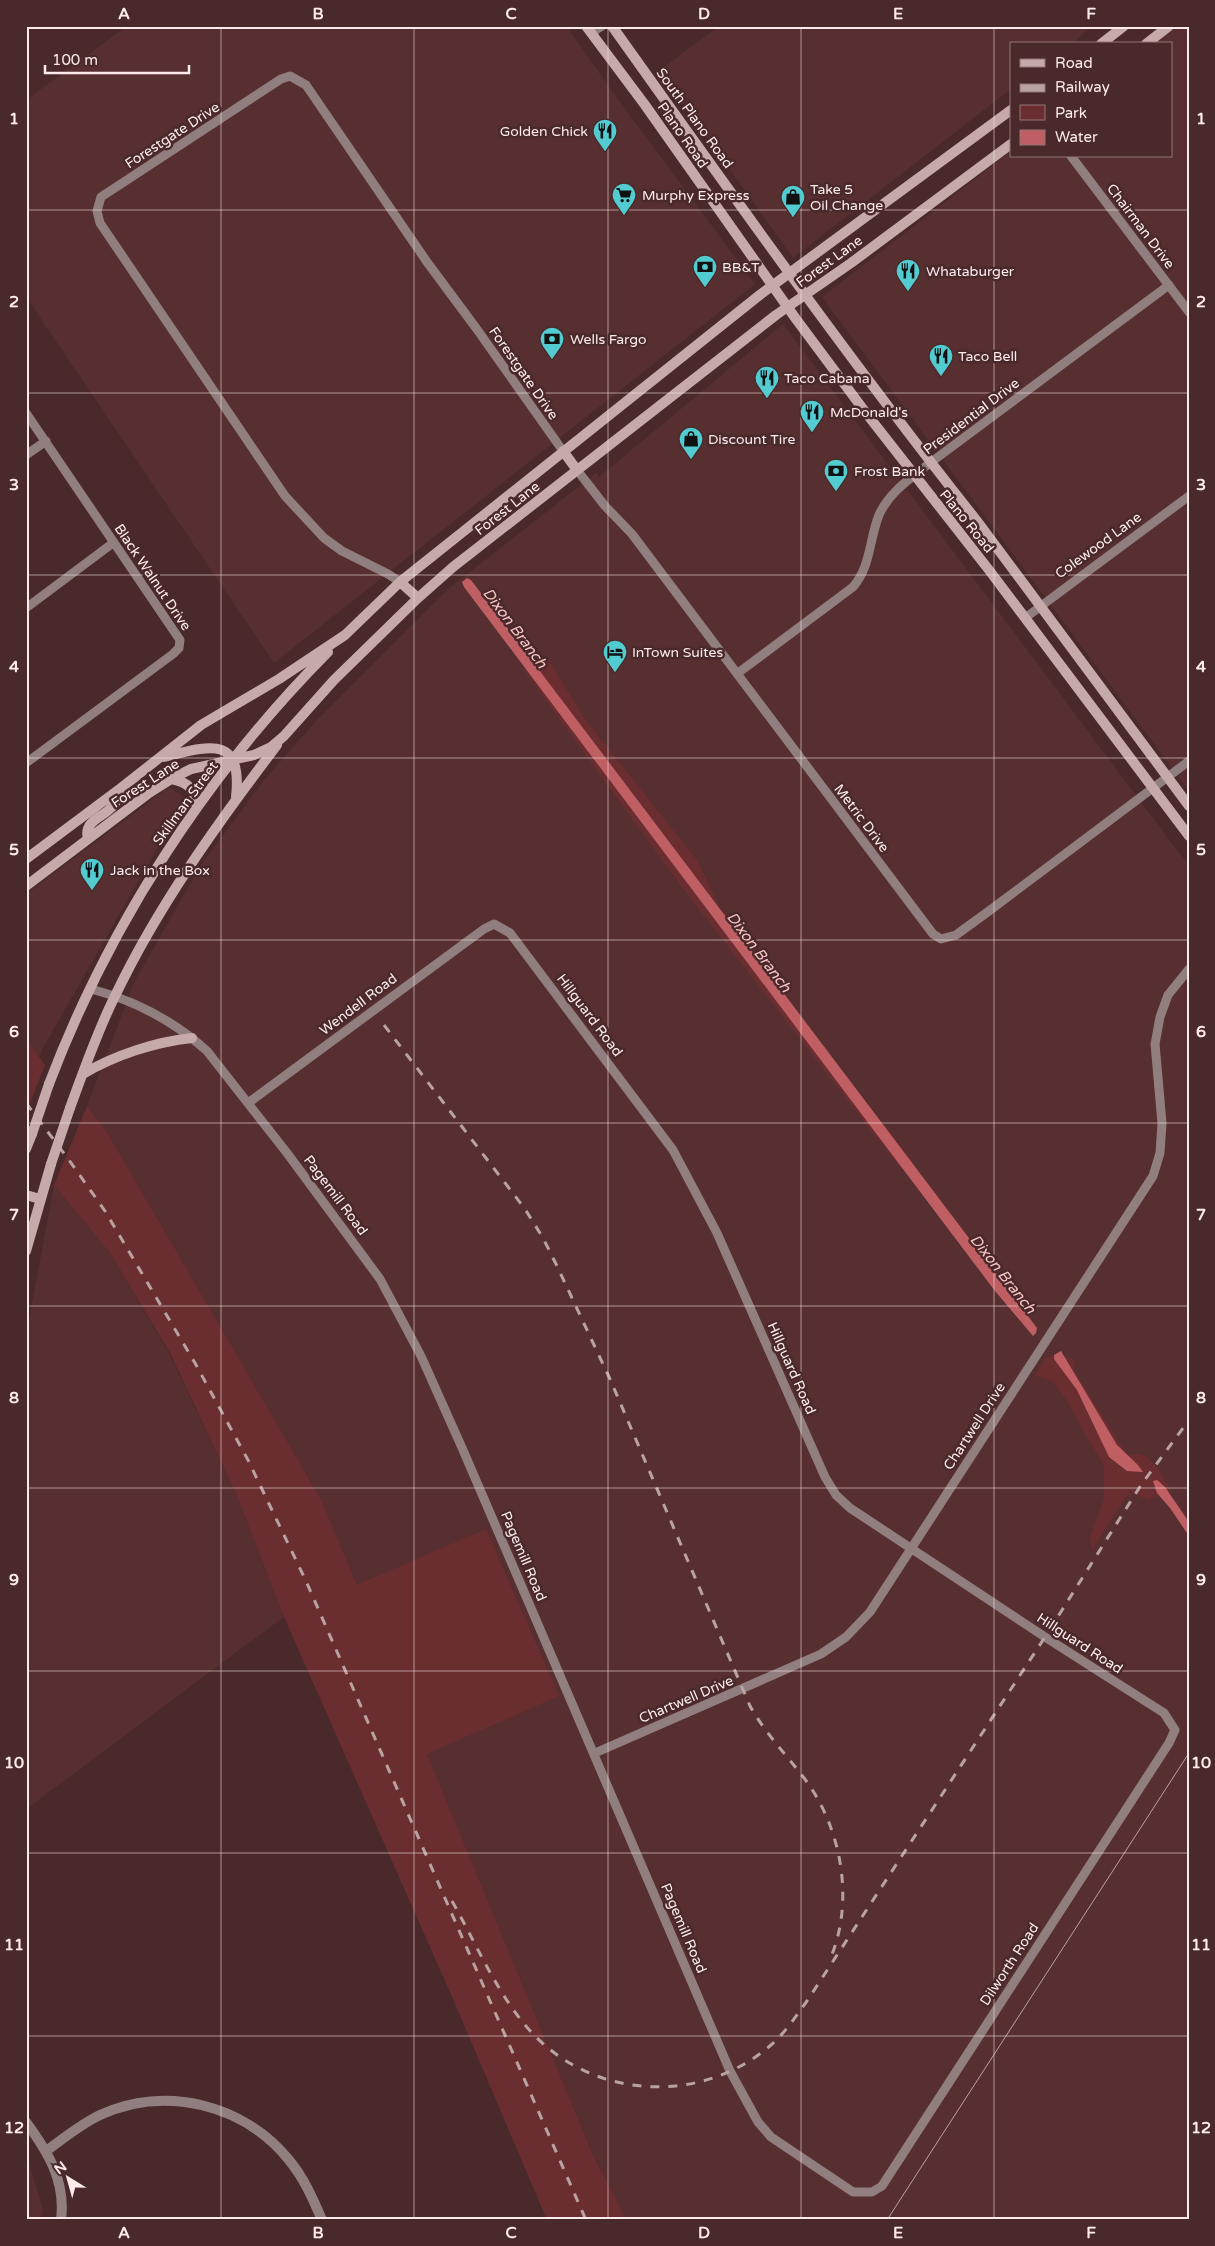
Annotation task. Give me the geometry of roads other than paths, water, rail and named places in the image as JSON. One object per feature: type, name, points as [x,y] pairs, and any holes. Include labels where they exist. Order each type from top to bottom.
[{"type":"main road","name":"South Plano Road","points":[[612,26],[790,274]]},
{"type":"main road","points":[[1104,42],[1124,26]]},
{"type":"main road","points":[[1149,42],[1169,26]]},
{"type":"main road","name":"Plano Road","points":[[589,30],[645,104],[788,308],[913,476],[1025,618],[1189,836]]},
{"type":"main road","name":"Forest Lane","points":[[26,859],[201,726],[279,679],[345,635],[400,582],[563,451],[773,286],[1010,111]]},
{"type":"main road","name":"Forest Lane","points":[[26,886],[88,838],[171,779],[190,770],[254,754],[271,747],[284,736],[334,680],[418,598],[453,567],[788,308],[1010,145]]},
{"type":"main road","name":"Plano Road","points":[[790,274],[1189,806]]},
{"type":"main road","points":[[563,451],[577,470]]},
{"type":"main road","points":[[400,582],[418,598]]},
{"type":"main road","name":"Skillman Street","points":[[26,1149],[62,1051],[91,988],[136,903],[197,808],[234,759],[279,704],[345,635]]},
{"type":"main road","points":[[26,1251],[40,1199],[70,1108],[115,995],[177,888],[236,798],[284,736]]},
{"type":"main road","points":[[161,758],[204,748],[217,748],[234,759],[239,776],[236,798]]},
{"type":"main road","points":[[171,779],[183,781],[190,787],[195,795],[197,808]]},
{"type":"main road","points":[[88,838],[89,825],[114,806],[121,788]]},
{"type":"main road","points":[[83,1074],[108,1060],[175,1040],[192,1038]]},
{"type":"main road","points":[[26,1195],[40,1199]]},
{"type":"street","points":[[589,30],[602,26]]},
{"type":"street","name":"Forestgate Drive","points":[[400,582],[342,551],[324,538],[286,496],[100,223],[97,211],[101,197],[281,79],[290,76],[306,85],[427,262],[563,451]]},
{"type":"street","name":"Chairman Drive","points":[[1073,158],[1189,312]]},
{"type":"street","name":"Presidential Drive","points":[[738,673],[853,587],[862,577],[870,556],[875,526],[894,493],[930,463],[1169,285]]},
{"type":"street","name":"Black Walnut Drive","points":[[26,413],[180,640],[179,648],[26,763]]},
{"type":"street","points":[[26,455],[46,441]]},
{"type":"street","name":"Metric Drive","points":[[577,470],[605,506],[632,534],[738,673],[900,892],[933,934],[941,939],[956,935],[1166,776],[1189,761]]},
{"type":"street","name":"Colewood Lane","points":[[1025,618],[1189,496]]},
{"type":"street","points":[[26,608],[113,543]]},
{"type":"street","name":"Hillguard Road","points":[[484,929],[494,924],[510,933],[673,1150],[717,1233],[825,1477],[836,1495],[850,1508],[910,1549],[1164,1713],[1175,1730]]},
{"type":"street","name":"Wendell Road","points":[[248,1103],[484,929]]},
{"type":"street","name":"Chartwell Drive","points":[[595,1753],[821,1654],[846,1637],[862,1621],[1154,1176],[1160,1153],[1162,1123],[1155,1044],[1160,1017],[1168,995],[1189,969]]},
{"type":"street","name":"Pagemill Road","points":[[91,988],[115,995],[162,1018],[192,1038],[206,1051],[359,1249],[394,1302],[464,1450],[730,2071],[758,2122],[771,2137],[853,2192]]},
{"type":"street","name":"Dilworth Road","points":[[853,2192],[872,2192],[882,2186],[1169,1743],[1175,1730]]},
{"type":"street","points":[[46,2151],[87,2122],[124,2107],[163,2101],[208,2106],[241,2120],[263,2134],[279,2148],[300,2175],[322,2220]]},
{"type":"street","points":[[26,2122],[46,2151],[60,2182],[62,2199],[61,2220]]},
{"type":"water","points":[[467,578],[471,580],[1037,1328],[1033,1336],[995,1291],[464,587],[462,582]]},
{"type":"water","points":[[1061,1351],[1117,1445],[1143,1472],[1127,1471],[1109,1457],[1077,1390],[1054,1359],[1054,1355]]},
{"type":"water","points":[[1157,1480],[1165,1487],[1189,1522],[1189,1536],[1157,1493],[1153,1481]]},
{"type":"tram line","points":[[887,2220],[1189,1753]]},
{"type":"railway","points":[[384,1025],[525,1209],[543,1238],[610,1379],[750,1706],[819,1801],[829,1822],[836,1844],[843,1890],[842,1913],[831,1957]]},
{"type":"railway","points":[[26,1103],[105,1211],[195,1363],[248,1460],[306,1581],[586,2220]]},
{"type":"railway","points":[[452,1901],[511,2007],[536,2037],[561,2058],[590,2073],[620,2083],[652,2087],[683,2085],[714,2078],[744,2064],[771,2045],[807,2001],[1045,1637],[1141,1485],[1189,1420]]},
{"type":"place","name":"Golden Chick","points":[[605,152]]},
{"type":"place","name":"Murphy Express","points":[[624,216]]},
{"type":"place","name":"Take 5 Oil Change","points":[[793,218]]},
{"type":"place","name":"BB&T","points":[[705,288]]},
{"type":"place","name":"Whataburger","points":[[908,292]]},
{"type":"place","name":"Wells Fargo","points":[[552,360]]},
{"type":"place","name":"Taco Bell","points":[[941,377]]},
{"type":"place","name":"Taco Cabana","points":[[767,399]]},
{"type":"place","name":"McDonald's","points":[[812,433]]},
{"type":"place","name":"Discount Tire","points":[[691,460]]},
{"type":"place","name":"Frost Bank","points":[[836,492]]},
{"type":"place","name":"InTown Suites","points":[[615,673]]},
{"type":"place","name":"Jack in the Box","points":[[92,891]]},
{"type":"water label","name":"Dixon Branch","points":[[515,628]]},
{"type":"water label","name":"Dixon Branch","points":[[759,952]]},
{"type":"water label","name":"Dixon Branch","points":[[1003,1274]]}]
